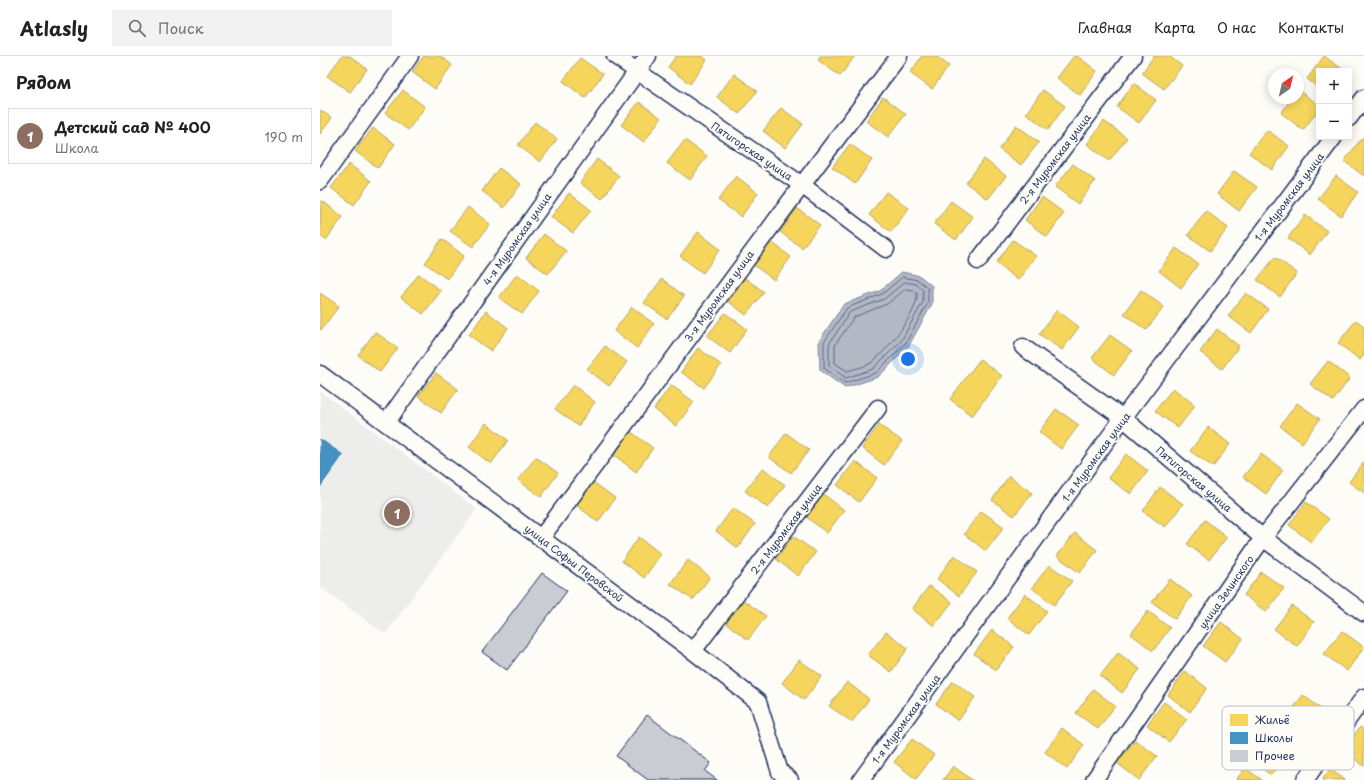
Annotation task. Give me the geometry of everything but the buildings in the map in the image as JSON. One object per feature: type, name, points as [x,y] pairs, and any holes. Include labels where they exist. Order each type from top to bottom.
[{"type":"street","points":[[320,181],[410,56]]},
{"type":"street","name":"Пятигорская улица","points":[[615,56],[802,185],[886,249]]},
{"type":"street","name":"4-я Муромская улица","points":[[386,423],[648,56]]},
{"type":"street","name":"3-я Муромская улица","points":[[541,538],[899,56]]},
{"type":"street","name":"2-я Муромская улица","points":[[978,261],[1133,56]]},
{"type":"street","points":[[1352,114],[1364,98]]},
{"type":"street","name":"1-я Муромская улица","points":[[869,777],[1123,418],[1332,140]]},
{"type":"street","name":"Пятигорская улица","points":[[1023,347],[1123,418],[1263,538],[1364,613]]},
{"type":"street","name":"улица Софьи Перовской","points":[[320,374],[693,651],[758,702],[780,772],[790,780]]},
{"type":"street","name":"2-я Муромская улица","points":[[693,651],[878,408]]},
{"type":"street","name":"улица Зелинского","points":[[1094,780],[1263,538],[1364,409]]},
{"type":"street","points":[[1354,711],[1364,697]]},
{"type":"street","points":[[1305,780],[1312,770]]},
{"type":"shaded area","points":[[320,391],[477,509],[385,634],[320,587]]},
{"type":"water","points":[[902,272],[920,276],[932,286],[932,304],[908,347],[878,377],[845,388],[820,370],[819,341],[844,304],[880,291]]},
{"type":"place","name":"Детский сад № 400","points":[[397,513]]}]
